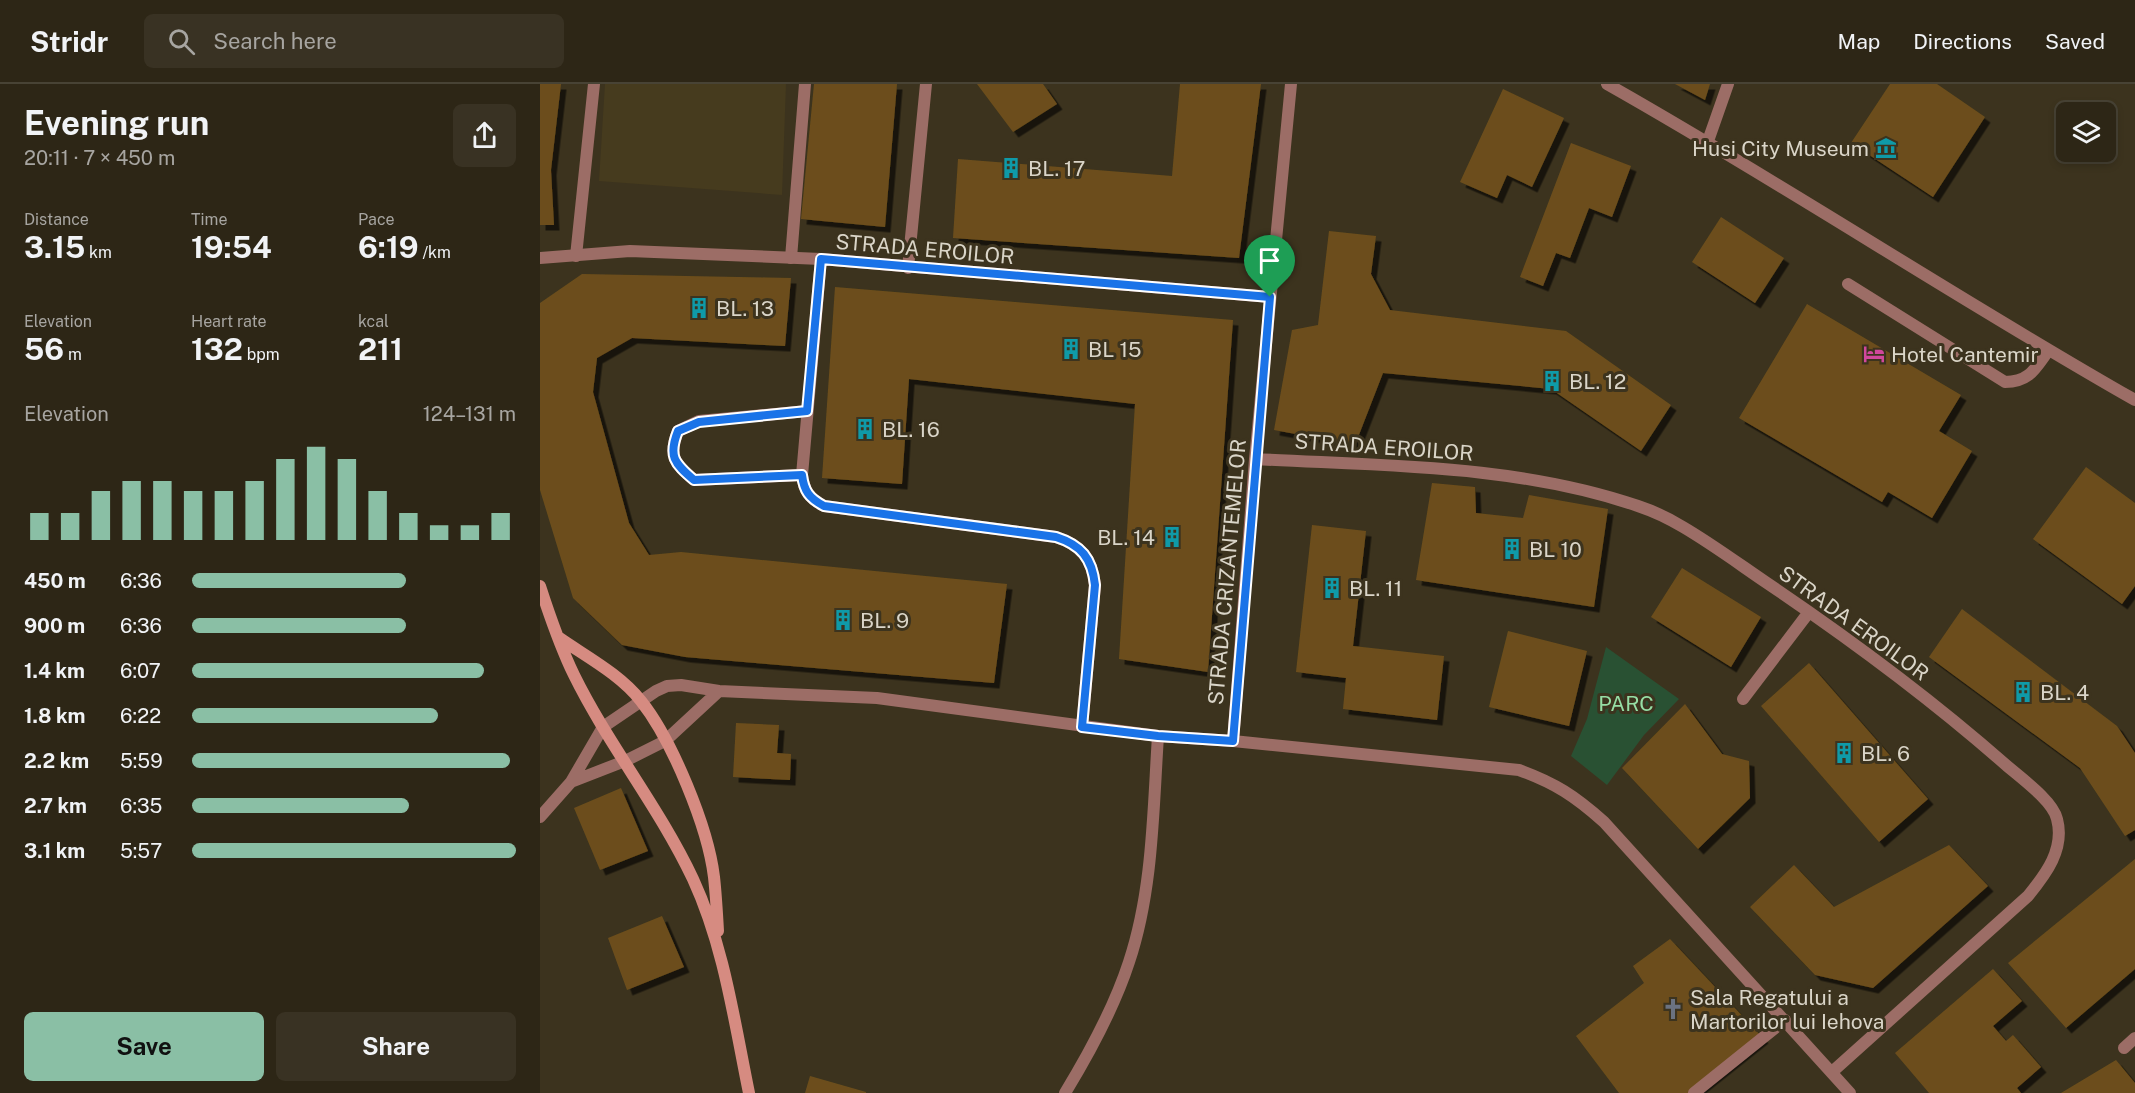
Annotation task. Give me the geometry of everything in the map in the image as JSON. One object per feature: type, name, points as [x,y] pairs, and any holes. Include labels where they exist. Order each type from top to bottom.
[{"type":"street","points":[[576,256],[594,84]]},
{"type":"street","points":[[791,258],[805,84]]},
{"type":"street","points":[[908,268],[926,84]]},
{"type":"street","name":"STRADA CRIZANTEMELOR","points":[[1233,741],[1255,459],[1291,84]]},
{"type":"street","points":[[1607,84],[1708,141],[2048,351],[2135,400]]},
{"type":"street","points":[[1708,141],[1728,84]]},
{"type":"street","name":"STRADA EROILOR","points":[[540,258],[630,251],[821,259],[1270,297]]},
{"type":"street","points":[[821,259],[802,475],[804,489],[811,499],[824,506],[1056,537],[1073,542],[1084,552],[1093,568],[1095,585],[1082,727]]},
{"type":"street","points":[[1848,284],[2005,382],[2019,382],[2031,375],[2048,351]]},
{"type":"street","points":[[802,475],[694,480],[677,465],[672,447],[678,431],[699,422],[807,411]]},
{"type":"street","name":"STRADA EROILOR","points":[[1255,459],[1476,472],[1558,484],[1627,503],[1681,526],[1809,612],[1957,722],[2034,790],[2057,816],[2060,836],[2055,855],[2043,877],[2028,896],[1832,1072]]},
{"type":"street","points":[[540,586],[556,636],[575,677],[603,727],[663,821],[693,879],[719,945]]},
{"type":"street","points":[[1743,699],[1809,612]]},
{"type":"street","points":[[556,636],[609,672],[640,700],[665,741],[684,779],[699,820],[714,875],[719,945],[749,1093]]},
{"type":"street","points":[[540,817],[571,782],[603,727],[640,700],[668,686],[681,685],[718,692],[877,698],[1158,736],[1233,741],[1519,770],[1552,782],[1576,796],[1604,822],[1850,1093]]},
{"type":"street","points":[[571,782],[626,761],[665,741],[718,692]]},
{"type":"street","points":[[1065,1093],[1117,997],[1130,959],[1144,899],[1151,843],[1158,736]]},
{"type":"street","points":[[1694,1093],[1785,1020]]},
{"type":"street","points":[[2124,1048],[2135,1038]]},
{"type":"shaded area","points":[[605,84],[786,84],[782,195],[599,181]]},
{"type":"green space","name":"PARC","points":[[1606,647],[1679,699],[1644,735],[1607,785],[1571,756],[1587,719]]},
{"type":"building","points":[[540,84],[561,84],[551,170],[554,225],[540,225]]},
{"type":"building","points":[[814,84],[897,84],[885,227],[801,219]]},
{"type":"building","points":[[977,84],[1043,84],[1057,104],[1013,132]]},
{"type":"building","name":"BL. 17","points":[[1180,84],[1261,84],[1239,258],[953,238],[958,159],[1172,176]]},
{"type":"building","points":[[1675,84],[1710,84],[1705,100]]},
{"type":"building","points":[[1890,84],[1937,84],[1985,117],[1933,197],[1851,143]]},
{"type":"building","points":[[1503,89],[1564,118],[1532,187],[1507,175],[1497,198],[1460,182]]},
{"type":"building","points":[[1571,143],[1631,166],[1612,217],[1589,208],[1570,258],[1556,253],[1543,286],[1520,277]]},
{"type":"building","points":[[1721,217],[1784,258],[1755,303],[1692,262]]},
{"type":"building","points":[[1329,231],[1376,236],[1371,274],[1390,310],[1566,331],[1671,405],[1641,451],[1551,389],[1383,373],[1355,445],[1274,430],[1292,330],[1318,325]]},
{"type":"building","points":[[582,274],[791,278],[785,346],[632,338],[597,358],[593,392],[629,523],[649,555],[681,552],[1007,584],[994,683],[685,657],[622,645],[573,598],[540,490],[540,303]]},
{"type":"building","points":[[835,287],[1233,320],[1208,672],[1119,659],[1135,404],[909,379],[902,484],[822,478]]},
{"type":"building","name":"Hotel Cantemir","points":[[1807,304],[1961,395],[1939,431],[1972,451],[1932,518],[1888,492],[1882,502],[1739,418]]},
{"type":"building","points":[[2086,467],[2135,503],[2135,586],[2122,604],[2033,539]]},
{"type":"building","name":"BL 10","points":[[1432,483],[1475,487],[1476,513],[1523,518],[1529,495],[1608,509],[1594,607],[1416,580]]},
{"type":"building","name":"BL. 11","points":[[1312,525],[1366,531],[1353,646],[1444,656],[1437,720],[1343,709],[1346,678],[1296,672]]},
{"type":"building","points":[[1682,568],[1761,617],[1731,667],[1651,617]]},
{"type":"building","name":"BL. 4","points":[[1962,609],[2117,726],[2135,753],[2135,830],[2125,836],[2080,768],[1929,657]]},
{"type":"building","points":[[1508,631],[1587,651],[1569,726],[1489,707]]},
{"type":"building","name":"BL. 6","points":[[1809,663],[1928,799],[1879,842],[1761,706]]},
{"type":"building","points":[[1685,704],[1722,754],[1749,761],[1750,798],[1698,849],[1622,768]]},
{"type":"building","points":[[736,723],[779,725],[777,753],[791,754],[790,780],[733,777]]},
{"type":"building","points":[[621,788],[648,851],[600,870],[574,808]]},
{"type":"building","points":[[1949,845],[1988,886],[1873,988],[1815,975],[1750,907],[1794,865],[1834,907]]},
{"type":"building","points":[[2135,859],[2135,969],[2066,1028],[2008,963]]},
{"type":"building","points":[[662,916],[684,967],[627,990],[608,938]]},
{"type":"building","name":"Sala Regatului a Martorilor lui Iehova","points":[[1670,939],[1763,1038],[1694,1093],[1619,1093],[1576,1036],[1644,983],[1633,966]]},
{"type":"building","points":[[1993,969],[2022,1001],[1993,1026],[2006,1041],[2013,1035],[2041,1067],[2017,1088],[2021,1093],[1929,1093],[1895,1053]]},
{"type":"building","points":[[2116,1060],[2135,1083],[2135,1093],[2061,1093]]},
{"type":"building","points":[[810,1076],[866,1092],[866,1093],[805,1093]]},
{"type":"place","name":"Husi City Museum","points":[[1886,148]]},
{"type":"place","name":"BL. 17","points":[[1011,168]]},
{"type":"place","name":"BL. 13","points":[[699,308]]},
{"type":"place","name":"BL 15","points":[[1071,349]]},
{"type":"place","name":"Hotel Cantemir","points":[[1874,354]]},
{"type":"place","name":"BL. 12","points":[[1552,381]]},
{"type":"place","name":"BL. 16","points":[[865,429]]},
{"type":"place","name":"BL. 14","points":[[1172,537]]},
{"type":"place","name":"BL 10","points":[[1512,549]]},
{"type":"place","name":"BL. 11","points":[[1332,588]]},
{"type":"place","name":"BL. 9","points":[[843,620]]},
{"type":"place","name":"BL. 4","points":[[2023,692]]},
{"type":"place","name":"BL. 6","points":[[1844,753]]},
{"type":"place","name":"Sala Regatului a Martorilor lui Iehova","points":[[1673,1009]]},
{"type":"route","points":[[821,259],[1270,297],[1233,741],[1158,736],[1082,727],[1095,585],[1093,568],[1084,552],[1073,542],[1056,537],[824,506],[811,499],[804,489],[802,475],[694,480],[677,465],[672,447],[678,431],[699,422],[807,411],[821,259]]}]
